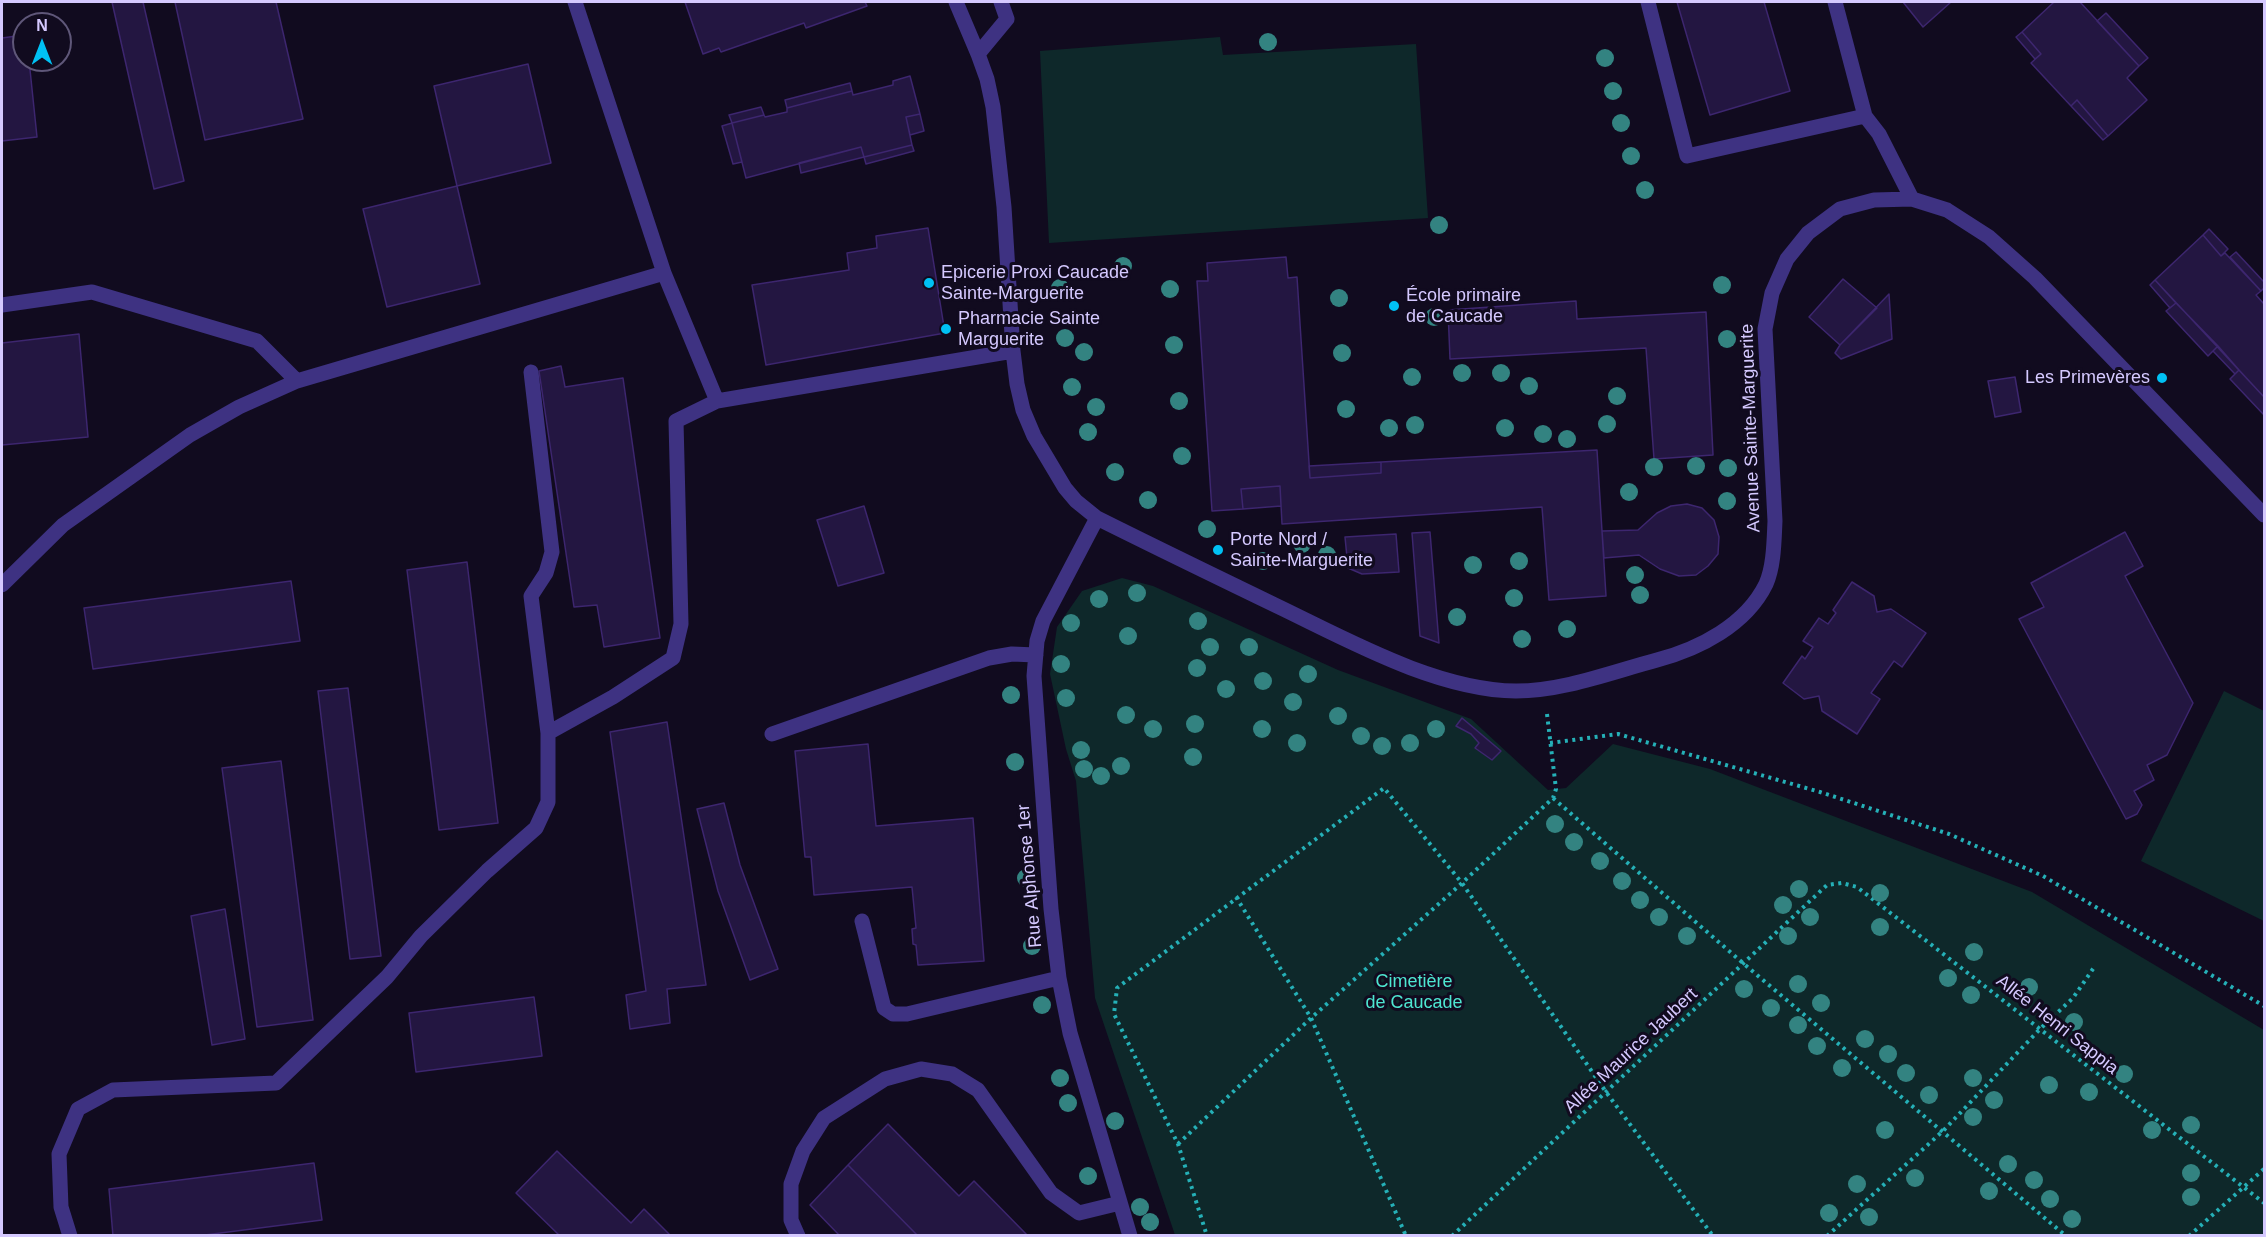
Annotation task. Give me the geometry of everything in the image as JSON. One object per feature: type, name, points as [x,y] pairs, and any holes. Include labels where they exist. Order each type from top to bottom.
[{"type":"street","points":[[575,2],[664,273],[717,401]]},
{"type":"street","name":"Avenue Sainte-Marguerite","points":[[956,2],[987,79],[998,146],[1017,384],[1023,410],[1034,436],[1065,488],[1076,501],[1097,518],[1328,631],[1422,671],[1449,681],[1485,689],[1544,689],[1673,656],[1713,637],[1748,612],[1767,583],[1773,551],[1775,521],[1765,329],[1772,292],[1787,259],[1808,233],[1840,209],[1874,200],[1912,200],[1947,210],[1989,237],[2035,278],[2265,515]]},
{"type":"street","points":[[978,54],[1007,19],[1001,2]]},
{"type":"street","points":[[1648,2],[1687,156],[1865,116]]},
{"type":"street","points":[[1835,2],[1865,116],[1879,134],[1912,200]]},
{"type":"street","points":[[2,585],[63,525],[190,435],[239,407],[297,381],[664,273]]},
{"type":"street","points":[[2,305],[92,292],[257,340],[297,381]]},
{"type":"street","points":[[548,733],[614,697],[673,658],[681,624],[676,421],[717,401],[1013,351]]},
{"type":"street","points":[[70,1236],[61,1207],[59,1154],[78,1109],[113,1090],[276,1083],[387,977],[421,936],[536,828],[548,802],[548,733],[531,596],[546,573],[552,552],[531,372]]},
{"type":"street","name":"Rue Alphonse 1er","points":[[1097,518],[1043,621],[1036,656],[1035,688],[1051,909],[1059,978],[1070,1033],[1130,1236]]},
{"type":"street","points":[[772,734],[989,658],[1012,654],[1036,656]]},
{"type":"street","points":[[862,921],[884,1008],[893,1014],[907,1014],[1059,978]]},
{"type":"street","points":[[798,1236],[791,1220],[791,1184],[803,1151],[824,1119],[885,1079],[921,1069],[952,1074],[978,1090],[1051,1193],[1079,1213],[1120,1203]]},
{"type":"path","points":[[1178,1144],[1311,1018],[1553,798],[1556,789],[1544,689]]},
{"type":"path","points":[[1550,743],[1618,734],[1820,792],[1949,834],[2043,876],[2265,1006]]},
{"type":"path","points":[[1207,1236],[1178,1144],[1114,1014],[1117,988],[1384,788],[1462,883],[1606,1092],[1713,1236]]},
{"type":"path","points":[[1553,798],[1744,964],[2066,1236]]},
{"type":"path","name":"Allée Henri Sappia","points":[[1827,885],[1842,883],[1857,887],[2265,1203]]},
{"type":"path","name":"Allée Maurice Jaubert","points":[[1452,1236],[1827,885]]},
{"type":"path","points":[[1236,897],[1311,1018],[1406,1236]]},
{"type":"path","points":[[1827,1236],[1943,1131],[2040,1029],[2073,998],[2095,966]]},
{"type":"path","points":[[2188,1236],[2265,1169]]},
{"type":"green space","points":[[1220,37],[1223,55],[1416,44],[1428,218],[1049,243],[1040,51]]},
{"type":"green space","name":"Cimetière de Caucade","points":[[1122,578],[1153,586],[1338,670],[1471,719],[1548,790],[1566,788],[1613,744],[1710,769],[2032,892],[2264,1030],[2264,1235],[1175,1235],[1095,998],[1076,781],[1066,749],[1050,674],[1057,627],[1082,591]]},
{"type":"green space","points":[[2224,691],[2264,711],[2264,921],[2141,861]]},
{"type":"building","points":[[112,2],[143,2],[184,181],[154,189]]},
{"type":"building","points":[[175,2],[276,2],[303,119],[205,140]]},
{"type":"building","points":[[685,2],[865,2],[867,6],[806,28],[804,23],[721,52],[719,48],[703,54]]},
{"type":"building","points":[[1677,2],[1764,2],[1790,91],[1710,115]]},
{"type":"building","points":[[1903,2],[1951,2],[1923,27]]},
{"type":"building","points":[[2054,2],[2080,2],[2139,66],[2127,78],[2147,100],[2108,136],[2077,100],[2071,106],[2031,63],[2041,54],[2022,32]]},
{"type":"building","points":[[2106,13],[2148,58],[2139,66],[2097,21]]},
{"type":"building","points":[[2022,32],[2041,54],[2035,59],[2016,37]]},
{"type":"building","points":[[12,37],[12,72],[30,72],[37,137],[2,141],[2,38]]},
{"type":"building","points":[[528,64],[551,163],[457,186],[434,86]]},
{"type":"building","points":[[910,76],[920,114],[906,117],[912,145],[864,157],[861,147],[746,178],[732,123],[787,112],[787,108],[852,91],[853,95],[893,85],[893,81]]},
{"type":"building","points":[[850,83],[852,91],[787,108],[785,100]]},
{"type":"building","points":[[2077,100],[2108,136],[2103,140],[2071,106]]},
{"type":"building","points":[[761,107],[764,115],[732,123],[729,115]]},
{"type":"building","points":[[920,114],[924,131],[910,135],[906,117]]},
{"type":"building","points":[[732,123],[742,162],[733,164],[722,126]]},
{"type":"building","points":[[912,145],[914,151],[866,164],[864,157]]},
{"type":"building","points":[[861,147],[864,157],[801,173],[799,163]]},
{"type":"building","points":[[457,186],[480,284],[387,307],[363,209]]},
{"type":"building","points":[[928,228],[945,333],[766,365],[752,285],[849,270],[847,253],[877,248],[876,236]]},
{"type":"building","points":[[2209,229],[2228,249],[2221,256],[2203,235]]},
{"type":"building","points":[[2203,235],[2221,256],[2225,253],[2261,291],[2256,295],[2264,304],[2264,397],[2155,280]]},
{"type":"building","points":[[2236,252],[2264,282],[2264,288],[2261,291],[2230,257]]},
{"type":"building","points":[[1286,257],[1288,278],[1297,277],[1310,478],[1381,473],[1381,462],[1597,450],[1606,596],[1549,600],[1542,507],[1282,524],[1280,486],[1241,489],[1243,509],[1212,511],[1197,281],[1208,281],[1207,263]]},
{"type":"building","points":[[1843,279],[1877,308],[1840,345],[1809,317]]},
{"type":"building","points":[[2155,280],[2176,303],[2170,308],[2150,285]]},
{"type":"building","points":[[1889,294],[1892,339],[1841,359],[1835,353],[1840,345]]},
{"type":"building","points":[[1576,301],[1577,319],[1706,312],[1713,455],[1654,459],[1646,348],[1450,359],[1448,310]]},
{"type":"building","points":[[2176,303],[2218,346],[2208,356],[2166,311]]},
{"type":"building","points":[[79,334],[88,437],[2,445],[2,343]]},
{"type":"building","points":[[2218,346],[2239,370],[2235,374],[2213,351]]},
{"type":"building","points":[[561,366],[565,387],[623,378],[660,638],[604,647],[597,605],[574,607],[539,371]]},
{"type":"building","points":[[2239,370],[2264,397],[2264,415],[2230,379]]},
{"type":"building","points":[[2015,377],[2021,412],[1995,417],[1988,381]]},
{"type":"building","points":[[1381,462],[1381,473],[1310,478],[1309,466]]},
{"type":"building","points":[[1280,486],[1281,506],[1243,509],[1241,489]]},
{"type":"building","points":[[1687,504],[1702,508],[1714,520],[1719,537],[1718,554],[1696,575],[1679,576],[1660,569],[1639,555],[1604,558],[1602,531],[1638,530],[1657,513],[1671,506]]},
{"type":"building","points":[[864,506],[884,573],[838,586],[817,520]]},
{"type":"building","points":[[1430,532],[1439,643],[1420,636],[1412,533]]},
{"type":"building","points":[[2125,532],[2143,566],[2125,576],[2193,703],[2167,755],[2147,765],[2154,780],[2134,791],[2142,805],[2137,814],[2126,819],[2019,619],[2044,607],[2031,583]]},
{"type":"building","points":[[1396,534],[1399,572],[1362,574],[1348,568],[1345,537]]},
{"type":"building","points":[[467,562],[498,823],[439,830],[407,570]]},
{"type":"building","points":[[291,581],[300,641],[93,669],[84,608]]},
{"type":"building","points":[[1852,582],[1874,596],[1877,612],[1891,609],[1926,633],[1902,667],[1894,661],[1871,693],[1880,699],[1857,734],[1822,711],[1819,696],[1804,699],[1783,683],[1802,656],[1805,659],[1813,647],[1803,641],[1819,618],[1828,624],[1836,613],[1833,610]]},
{"type":"building","points":[[348,688],[381,956],[350,959],[318,691]]},
{"type":"building","points":[[1462,718],[1501,751],[1492,760],[1475,748],[1479,743],[1471,734],[1456,726]]},
{"type":"building","points":[[667,722],[706,985],[667,989],[670,1023],[630,1029],[626,995],[646,991],[610,732]]},
{"type":"building","points":[[868,744],[876,826],[973,818],[984,961],[918,965],[916,945],[913,944],[912,929],[916,928],[912,887],[814,895],[811,857],[805,857],[795,751]]},
{"type":"building","points":[[281,761],[313,1020],[257,1027],[222,768]]},
{"type":"building","points":[[724,803],[740,865],[778,969],[750,980],[718,891],[697,809]]},
{"type":"building","points":[[225,909],[245,1039],[212,1045],[191,916]]},
{"type":"building","points":[[534,997],[542,1056],[416,1072],[409,1013]]},
{"type":"building","points":[[888,1124],[959,1196],[974,1181],[1028,1236],[918,1236],[848,1165]]},
{"type":"building","points":[[557,1151],[631,1223],[644,1209],[671,1236],[560,1236],[516,1193]]},
{"type":"building","points":[[314,1163],[322,1220],[197,1236],[113,1236],[109,1189]]},
{"type":"building","points":[[848,1165],[918,1236],[840,1236],[810,1205]]},
{"type":"place","name":"Epicerie Proxi Caucade Sainte-Marguerite","points":[[929,283]]},
{"type":"place","name":"École primaire de Caucade","points":[[1394,306]]},
{"type":"place","name":"Pharmacie Sainte Marguerite","points":[[946,329]]},
{"type":"place","name":"Les Primevères","points":[[2162,378]]},
{"type":"place","name":"Porte Nord / Sainte-Marguerite","points":[[1218,550]]}]
